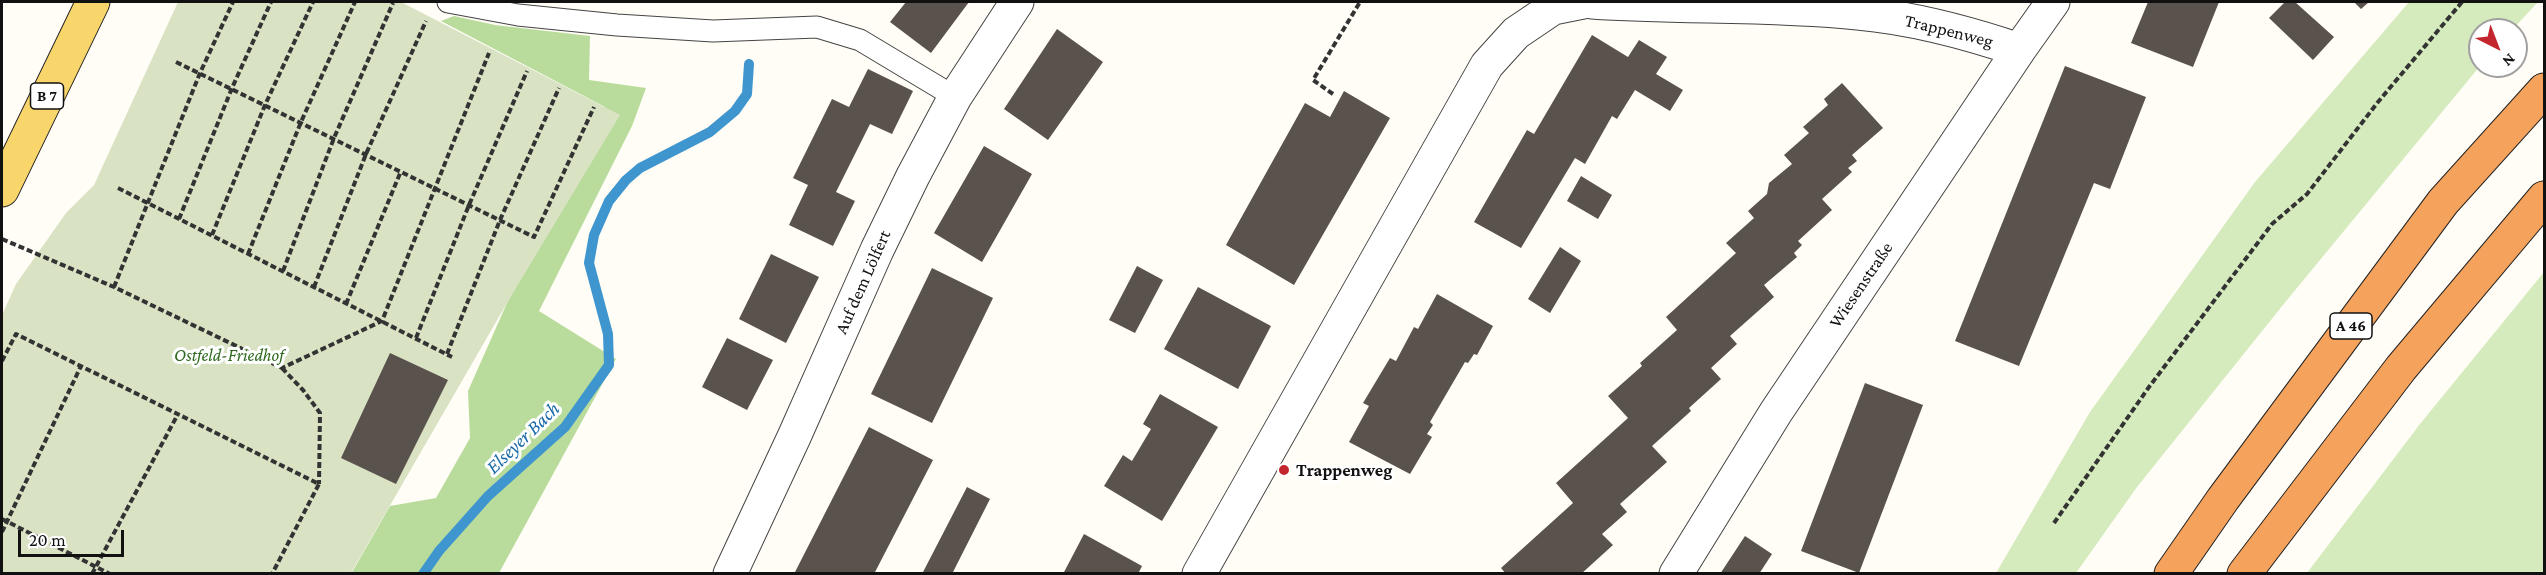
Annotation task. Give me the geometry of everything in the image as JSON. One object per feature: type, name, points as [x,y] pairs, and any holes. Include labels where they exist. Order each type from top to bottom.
[{"type":"highway","name":"A 46","points":[[2171,573],[2443,201],[2544,90]]},
{"type":"highway","points":[[2244,573],[2401,368],[2544,198]]},
{"type":"main road","name":"B 7","points":[[2,190],[93,2]]},
{"type":"street","name":"Auf dem Lölfert","points":[[730,573],[794,437],[877,250],[955,97],[1017,2]]},
{"type":"street","points":[[1199,573],[1487,65],[1516,33],[1553,8],[1583,2]]},
{"type":"street","name":"Trappenweg","points":[[1592,2],[1776,7],[1860,13],[1967,32],[2019,50]]},
{"type":"street","name":"Wiesenstraße","points":[[1676,573],[1776,412],[2019,50],[2054,2]]},
{"type":"lane","points":[[448,2],[518,15],[627,26],[713,31],[817,27],[860,40],[955,97]]},
{"type":"path","points":[[114,287],[200,73],[233,2]]},
{"type":"path","points":[[179,219],[232,88],[271,2]]},
{"type":"path","points":[[212,235],[265,105],[313,2]]},
{"type":"path","points":[[248,254],[301,122],[355,2]]},
{"type":"path","points":[[1333,94],[1313,80],[1360,2]]},
{"type":"path","points":[[2054,523],[2150,387],[2272,224],[2307,194],[2378,102],[2462,2]]},
{"type":"path","points":[[283,271],[334,138],[393,3]]},
{"type":"path","points":[[314,287],[366,154],[426,20]]},
{"type":"path","points":[[282,368],[382,321],[489,53]]},
{"type":"path","points":[[176,62],[534,237],[594,106]]},
{"type":"path","points":[[416,338],[469,205],[527,71]]},
{"type":"path","points":[[447,354],[500,220],[559,88]]},
{"type":"path","points":[[346,303],[401,171]]},
{"type":"path","points":[[118,188],[452,357]]},
{"type":"path","points":[[2,239],[114,287],[282,368],[303,390],[320,413],[319,484],[272,573]]},
{"type":"path","points":[[2,361],[16,334],[319,484]]},
{"type":"path","points":[[2,532],[81,366]]},
{"type":"path","points":[[92,573],[178,414]]},
{"type":"path","points":[[2,519],[110,573]]},
{"type":"green space","name":"Ostfeld-Friedhof","points":[[178,2],[401,2],[620,115],[507,303],[351,573],[2,573],[2,315],[16,284],[66,213],[94,185]]},
{"type":"green space","points":[[2409,2],[2538,2],[2523,18],[2468,18],[2468,78],[2470,78],[2137,487],[2076,573],[1996,573],[2090,412],[2255,182]]},
{"type":"green space","points":[[454,16],[495,25],[590,36],[589,80],[646,88],[632,126],[539,311],[616,359],[499,573],[351,574],[390,506],[436,498],[470,438],[468,391],[507,303],[605,107],[441,21]]},
{"type":"green space","points":[[2544,272],[2544,573],[2307,573],[2420,424]]},
{"type":"building","points":[[906,2],[969,2],[931,53],[890,22]]},
{"type":"building","points":[[2148,2],[2219,2],[2193,67],[2131,43]]},
{"type":"building","points":[[2285,2],[2295,2],[2334,37],[2313,60],[2269,18]]},
{"type":"building","points":[[2354,2],[2369,2],[2361,9]]},
{"type":"building","points":[[1057,29],[1103,62],[1048,140],[1004,109]]},
{"type":"building","points":[[1592,35],[1628,57],[1639,40],[1667,57],[1656,74],[1683,90],[1670,111],[1635,90],[1617,119],[1612,116],[1585,164],[1575,158],[1521,248],[1474,222],[1527,130],[1534,134]]},
{"type":"building","points":[[2065,66],[2146,97],[2110,189],[2094,183],[2019,366],[1955,341]]},
{"type":"building","points":[[868,69],[913,91],[892,134],[870,124],[836,192],[855,201],[833,246],[789,225],[808,185],[793,178],[832,99],[849,107]]},
{"type":"building","points":[[1842,83],[1883,128],[1852,155],[1857,161],[1848,168],[1852,172],[1822,199],[1832,210],[1798,241],[1802,245],[1794,253],[1797,257],[1764,285],[1774,297],[1730,336],[1737,344],[1711,368],[1721,379],[1689,408],[1691,411],[1652,446],[1667,462],[1620,504],[1627,512],[1602,534],[1613,545],[1581,574],[1506,574],[1501,568],[1573,503],[1556,483],[1628,418],[1608,396],[1642,366],[1640,363],[1677,330],[1666,317],[1736,253],[1726,243],[1754,218],[1748,211],[1767,194],[1769,183],[1792,164],[1784,155],[1809,133],[1803,127],[1828,105],[1824,99]]},
{"type":"building","points":[[1344,91],[1390,118],[1294,285],[1226,245],[1305,103],[1330,117]]},
{"type":"building","points":[[984,146],[1032,174],[982,262],[934,233]]},
{"type":"building","points":[[1581,176],[1612,195],[1598,219],[1567,201]]},
{"type":"building","points":[[1560,247],[1581,261],[1550,313],[1528,299]]},
{"type":"building","points":[[771,254],[819,277],[786,343],[739,319]]},
{"type":"building","points":[[1137,266],[1163,280],[1135,333],[1109,320]]},
{"type":"building","points":[[932,268],[993,298],[932,423],[871,394]]},
{"type":"building","points":[[1198,287],[1271,326],[1238,389],[1164,349]]},
{"type":"building","points":[[1437,294],[1493,326],[1477,355],[1474,354],[1468,363],[1465,362],[1430,422],[1433,425],[1427,434],[1432,437],[1410,474],[1349,442],[1369,406],[1363,403],[1390,358],[1396,361],[1414,327],[1418,329]]},
{"type":"building","points":[[727,338],[773,360],[747,410],[702,387]]},
{"type":"building","points":[[390,353],[448,380],[396,484],[341,458]]},
{"type":"building","points":[[1865,383],[1923,405],[1859,573],[1801,551]]},
{"type":"building","points":[[1160,394],[1218,427],[1162,521],[1104,486],[1123,455],[1132,461],[1151,429],[1143,424]]},
{"type":"building","points":[[869,427],[933,460],[874,574],[794,574]]},
{"type":"building","points":[[967,487],[990,499],[952,574],[922,574]]},
{"type":"building","points":[[1084,534],[1142,566],[1138,574],[1063,574]]},
{"type":"building","points":[[1745,536],[1772,554],[1759,574],[1720,574]]},
{"type":"waterway","name":"Elseyer Bach","points":[[423,574],[439,551],[488,496],[565,427],[609,365],[608,334],[589,263],[594,235],[609,201],[626,180],[640,168],[710,132],[735,111],[747,94],[749,64]]},
{"type":"place","name":"Trappenweg","points":[[1284,470]]}]
